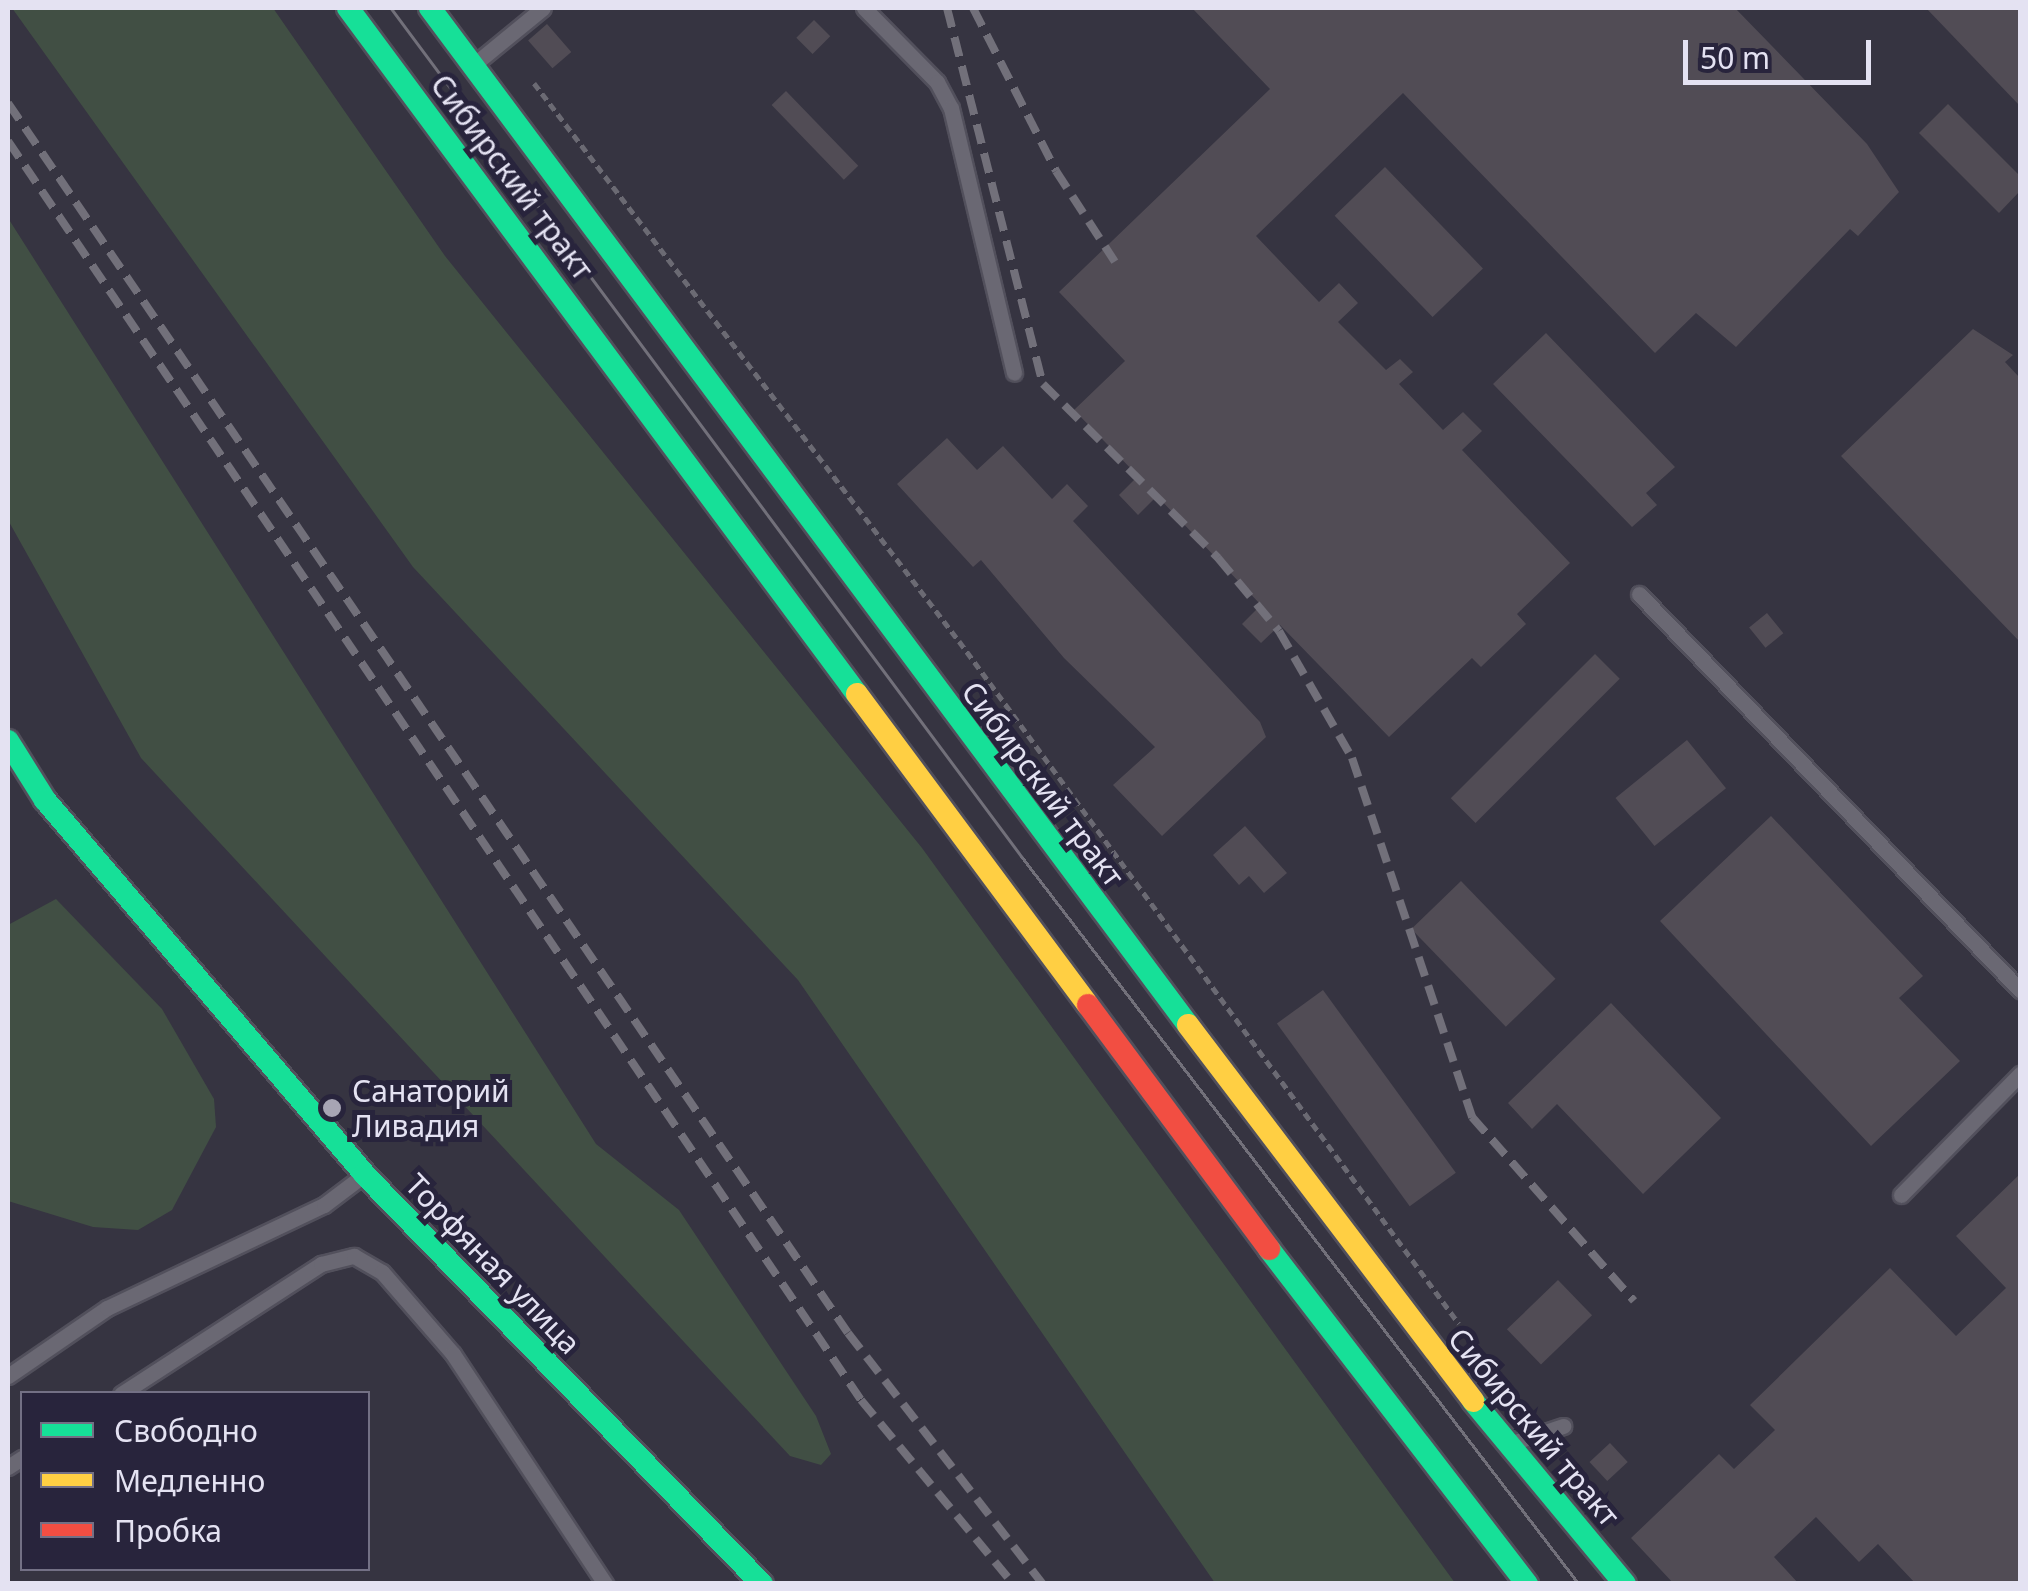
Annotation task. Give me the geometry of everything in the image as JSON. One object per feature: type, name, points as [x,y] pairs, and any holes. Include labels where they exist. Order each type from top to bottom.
[{"type":"main road","name":"Сибирский тракт","points":[[348,8],[1366,1379],[1527,1584]]},
{"type":"main road","name":"Сибирский тракт","points":[[430,8],[1508,1444],[1625,1584]]},
{"type":"main road","name":"Торфяная улица","points":[[8,742],[45,800],[364,1174],[762,1584]]},
{"type":"lane","points":[[472,65],[543,8]]},
{"type":"lane","points":[[864,8],[937,82],[951,108],[1014,373]]},
{"type":"lane","points":[[1639,594],[2020,990]]},
{"type":"lane","points":[[1901,1195],[2020,1074]]},
{"type":"lane","points":[[8,1376],[106,1308],[324,1205],[364,1174]]},
{"type":"lane","points":[[126,1391],[321,1264],[354,1256],[382,1272],[453,1354],[605,1584]]},
{"type":"lane","points":[[1508,1444],[1563,1426]]},
{"type":"path","points":[[499,41],[888,546],[1467,1335]]},
{"type":"green space","points":[[12,8],[273,8],[445,256],[922,848],[1455,1583],[1215,1583],[798,980],[413,567]]},
{"type":"green space","points":[[8,218],[596,1144],[679,1210],[816,1416],[831,1454],[821,1465],[790,1456],[141,758],[8,520]]},
{"type":"green space","points":[[56,899],[162,1009],[214,1099],[216,1127],[172,1210],[138,1230],[93,1227],[8,1201],[8,925]]},
{"type":"building","points":[[1192,8],[1735,8],[1867,144],[1899,192],[1858,236],[1850,229],[1736,347],[1696,313],[1655,353],[1403,93],[1256,236],[1319,302],[1339,283],[1358,303],[1338,322],[1386,370],[1400,359],[1413,372],[1399,384],[1443,430],[1463,412],[1482,431],[1462,450],[1570,563],[1517,614],[1526,624],[1481,667],[1472,658],[1389,737],[1280,625],[1261,643],[1242,624],[1261,605],[1157,496],[1138,515],[1119,495],[1138,476],[1074,410],[1125,361],[1059,292],[1270,89]]},
{"type":"building","points":[[1926,8],[2020,8],[2020,106]]},
{"type":"building","points":[[814,20],[830,36],[813,54],[796,38]]},
{"type":"building","points":[[547,24],[571,52],[552,68],[528,40]]},
{"type":"building","points":[[786,91],[858,166],[844,180],[772,105]]},
{"type":"building","points":[[1948,104],[2020,176],[2020,191],[1999,213],[1919,133]]},
{"type":"building","points":[[1385,167],[1483,268],[1433,317],[1335,216]]},
{"type":"building","points":[[1973,329],[2013,355],[2005,362],[2020,378],[2020,642],[1841,456]]},
{"type":"building","points":[[1546,333],[1675,467],[1646,493],[1657,505],[1632,527],[1493,384]]},
{"type":"building","points":[[947,438],[977,470],[1003,446],[1052,499],[1067,484],[1088,506],[1073,521],[1260,722],[1266,737],[1162,836],[1113,785],[1155,747],[1064,658],[981,560],[973,567],[897,484]]},
{"type":"building","points":[[1767,613],[1783,633],[1765,648],[1749,627]]},
{"type":"building","points":[[1595,654],[1620,679],[1475,823],[1451,798]]},
{"type":"building","points":[[1687,740],[1726,788],[1655,846],[1616,798]]},
{"type":"building","points":[[1771,816],[1923,976],[1899,998],[1960,1061],[1871,1146],[1660,921]]},
{"type":"building","points":[[1245,826],[1287,873],[1264,893],[1249,876],[1239,885],[1213,855]]},
{"type":"building","points":[[1461,881],[1555,979],[1506,1027],[1411,929]]},
{"type":"building","points":[[1323,990],[1456,1173],[1410,1206],[1277,1024]]},
{"type":"building","points":[[1611,1003],[1721,1118],[1643,1194],[1557,1104],[1532,1129],[1508,1103]]},
{"type":"building","points":[[2020,1174],[2020,1584],[1916,1584],[1878,1544],[1859,1562],[1816,1517],[1774,1557],[1799,1584],[1674,1584],[1631,1538],[1719,1454],[1734,1469],[1775,1430],[1750,1405],[1890,1268],[1956,1336],[2006,1288],[1956,1236]]},
{"type":"building","points":[[1558,1280],[1592,1315],[1541,1365],[1507,1329]]},
{"type":"building","points":[[1610,1443],[1628,1462],[1607,1481],[1590,1462]]},
{"type":"tram line","points":[[391,8],[1022,857],[1579,1584]]},
{"type":"railway","points":[[947,8],[1043,384],[1218,558],[1279,631],[1352,758],[1472,1117],[1634,1301]]},
{"type":"railway","points":[[973,8],[1056,171],[1115,262]]},
{"type":"railway","points":[[8,103],[848,1333],[1043,1584]]},
{"type":"railway","points":[[8,141],[861,1400],[1013,1584]]},
{"type":"traffic: fast","points":[[348,8],[857,694]]},
{"type":"traffic: fast","points":[[430,8],[1188,1025]]},
{"type":"traffic: fast","points":[[8,741],[45,800],[364,1174],[762,1584]]},
{"type":"traffic: fast","points":[[1269,1249],[1527,1584]]},
{"type":"traffic: fast","points":[[1473,1401],[1625,1584]]},
{"type":"traffic: slow","points":[[857,694],[1088,1005]]},
{"type":"traffic: slow","points":[[1188,1025],[1473,1401]]},
{"type":"traffic: jam","points":[[1088,1005],[1269,1249]]},
{"type":"place","name":"Санаторий Ливадия","points":[[332,1108]]}]
